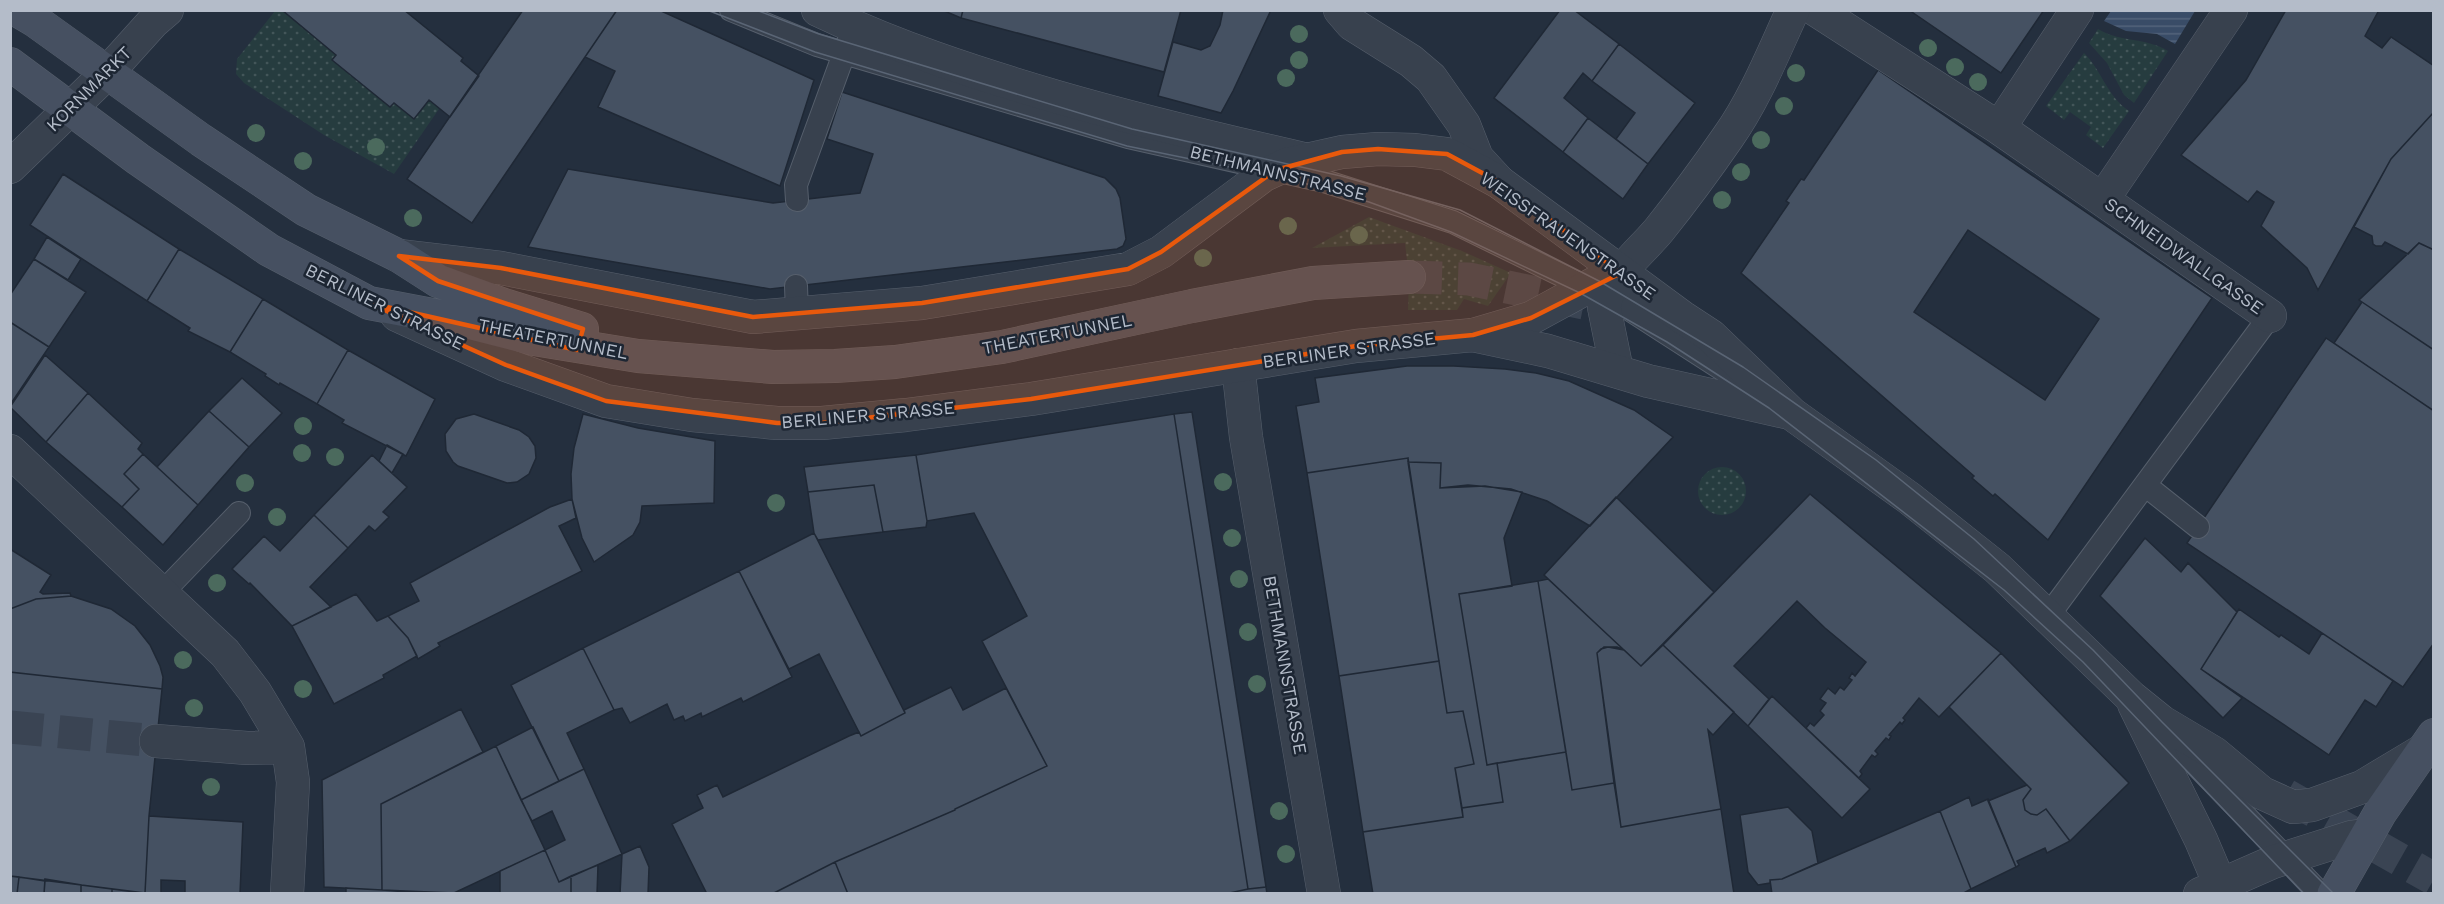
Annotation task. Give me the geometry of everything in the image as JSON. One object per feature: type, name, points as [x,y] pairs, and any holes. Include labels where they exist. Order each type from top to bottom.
[{"type":"main road","points":[[17,10],[169,115],[201,140],[306,210],[399,256]]},
{"type":"main road","name":"BERLINER STRASSE","points":[[10,64],[69,109],[269,250],[369,303]]},
{"type":"main road","name":"THEATERTUNNEL","points":[[399,256],[438,281],[504,305],[702,361]]},
{"type":"main road","name":"THEATERTUNNEL","points":[[369,303],[464,321],[534,339],[638,356],[773,367],[835,366],[895,362],[1002,347],[1192,306],[1313,284],[1409,277]]},
{"type":"main road","points":[[2334,894],[2367,835],[2428,743]]},
{"type":"street","name":"KORNMARKT","points":[[10,167],[107,73],[153,22],[167,10]]},
{"type":"street","name":"BETHMANNSTRASSE","points":[[818,10],[849,40],[1197,135],[1308,160]]},
{"type":"street","points":[[1340,10],[1352,24],[1410,61],[1431,78],[1464,125],[1477,158],[1499,182]]},
{"type":"street","points":[[1617,370],[1604,307],[1605,286],[1659,230],[1730,135],[1764,74],[1793,10]]},
{"type":"street","name":"SCHNEIDWALLGASSE","points":[[1816,10],[2000,128],[2270,316]]},
{"type":"street","points":[[2000,128],[2077,10]]},
{"type":"street","points":[[2103,199],[2232,10]]},
{"type":"street","name":"WEISSFRAUENSTRASSE","points":[[1308,160],[1342,152],[1378,149],[1415,150],[1447,154],[1499,182],[1605,286],[1711,336],[1792,414],[1927,512],[1997,568],[2131,697],[2162,722],[2214,753],[2262,793],[2293,807],[2338,798],[2362,787],[2428,743]]},
{"type":"street","points":[[399,256],[501,268],[753,317],[797,299],[922,303],[1128,269],[1161,252],[1264,175],[1308,160]]},
{"type":"street","name":"BERLINER STRASSE","points":[[369,303],[506,365],[606,401],[692,415],[777,423],[822,423],[918,414],[1085,392],[1356,346],[1473,335],[1531,318],[1605,286]]},
{"type":"street","name":"WEISSFRAUENSTRASSE","points":[[1473,335],[1548,351],[1648,381],[1792,414]]},
{"type":"street","name":"BETHMANNSTRASSE","points":[[1238,365],[1246,437],[1324,894]]},
{"type":"street","points":[[10,451],[225,653],[255,692],[288,747],[293,782],[287,894]]},
{"type":"street","name":"WEISSFRAUENSTRASSE","points":[[2131,697],[2201,840],[2214,891]]},
{"type":"street","points":[[156,741],[247,748],[288,747]]},
{"type":"street","points":[[2214,891],[2285,858],[2352,837],[2367,835]]},
{"type":"lane","name":"BETHMANNSTRASSE","points":[[731,10],[817,45],[849,40],[1135,139],[1324,181],[1453,222],[1605,286]]},
{"type":"lane","points":[[797,200],[796,185],[849,40]]},
{"type":"lane","name":"SCHNEIDWALLGASSE","points":[[2048,616],[2270,316]]},
{"type":"lane","points":[[2145,485],[2198,527]]},
{"type":"lane","points":[[162,593],[239,513]]},
{"type":"lane","points":[[2131,697],[2321,894]]},
{"type":"highlighted area","points":[[1378,149],[1447,154],[1499,182],[1621,273],[1531,318],[1473,335],[1356,346],[1031,399],[822,423],[777,423],[606,401],[506,365],[369,303],[577,350],[583,329],[438,281],[399,256],[501,268],[753,317],[922,303],[1128,269],[1161,252],[1276,170],[1342,152]]},
{"type":"green space","points":[[275,11],[282,11],[336,55],[333,60],[390,107],[394,103],[414,119],[429,100],[439,109],[394,174],[324,135],[244,83],[236,74],[237,59]]},
{"type":"green space","points":[[2098,29],[2168,51],[2134,103],[2124,95],[2107,63],[2089,43]]},
{"type":"green space","points":[[2084,53],[2115,98],[2129,111],[2103,148],[2086,135],[2091,127],[2070,112],[2064,120],[2046,106]]},
{"type":"green space","points":[[1369,217],[1462,251],[1511,273],[1488,306],[1464,299],[1457,310],[1408,310],[1409,277],[1405,243],[1312,248]]},
{"type":"green space","points":[[1717,467],[1727,467],[1739,474],[1746,486],[1746,496],[1739,508],[1727,515],[1717,515],[1702,504],[1698,496],[1698,486],[1709,471]]},
{"type":"water","points":[[2111,11],[2195,11],[2175,44],[2157,34],[2126,31],[2104,21]]},
{"type":"building","points":[[282,10],[404,10],[463,58],[461,61],[479,76],[450,117],[429,100],[414,119],[394,103],[390,107],[332,60],[336,55]]},
{"type":"building","points":[[523,10],[617,10],[472,223],[407,179]]},
{"type":"building","points":[[617,10],[659,10],[814,80],[780,186],[598,107],[615,71],[585,57]]},
{"type":"building","points":[[942,10],[963,10],[961,18]]},
{"type":"building","points":[[963,10],[1181,10],[1164,72],[961,18]]},
{"type":"building","points":[[1223,10],[1271,10],[1221,113],[1158,96],[1173,42],[1201,50],[1210,46],[1220,25]]},
{"type":"building","points":[[1560,10],[1574,10],[1619,44],[1592,81],[1583,73],[1564,98],[1588,118],[1563,152],[1494,98]]},
{"type":"building","points":[[1909,10],[2044,10],[2001,73]]},
{"type":"building","points":[[2286,10],[2379,10],[2365,36],[2382,48],[2391,37],[2434,66],[2434,112],[2391,159],[2318,290],[2307,268],[2261,226],[2274,202],[2257,191],[2248,202],[2181,155],[2246,80]]},
{"type":"building","points":[[1619,44],[1695,103],[1648,164],[1616,139],[1635,113],[1592,81]]},
{"type":"building","points":[[1878,70],[2212,298],[2048,540],[1995,494],[1993,496],[1972,478],[1974,476],[1741,273],[1789,203],[1786,201],[1801,179],[1804,180]],"holes":[[[1968,230],[2099,319],[2045,400],[1914,312]]]},
{"type":"building","points":[[842,92],[1105,178],[1116,189],[1120,198],[1126,239],[1123,246],[1117,249],[770,289],[528,247],[568,169],[773,203],[860,193],[873,154],[827,139]]},
{"type":"building","points":[[2434,112],[2434,250],[2419,243],[2408,254],[2385,242],[2382,246],[2376,246],[2373,244],[2372,236],[2354,227],[2391,159]]},
{"type":"building","points":[[1588,118],[1648,164],[1623,199],[1563,152]]},
{"type":"building","points":[[63,174],[179,249],[147,301],[30,225]]},
{"type":"building","points":[[47,237],[81,259],[68,280],[34,259]]},
{"type":"building","points":[[2419,243],[2434,250],[2434,350],[2359,300]]},
{"type":"building","points":[[179,249],[263,299],[230,352],[188,331],[190,328],[147,301]]},
{"type":"building","points":[[34,259],[86,292],[49,347],[10,322],[10,295]]},
{"type":"building","points":[[263,299],[348,350],[317,404],[280,383],[279,385],[265,376],[266,374],[230,352]]},
{"type":"building","points":[[2362,302],[2434,350],[2434,411],[2334,343]]},
{"type":"building","points":[[10,322],[49,347],[10,405]]},
{"type":"building","points":[[2326,338],[2434,411],[2434,643],[2403,687],[2187,543]]},
{"type":"building","points":[[348,350],[435,399],[406,456],[342,423],[344,420],[317,404]]},
{"type":"building","points":[[45,355],[88,393],[46,442],[10,407]]},
{"type":"building","points":[[1407,366],[1505,369],[1569,381],[1634,410],[1673,437],[1590,526],[1547,501],[1511,489],[1468,485],[1440,488],[1441,463],[1408,462],[1408,458],[1307,473],[1296,406],[1319,402],[1315,378]]},
{"type":"building","points":[[242,378],[282,413],[249,447],[209,411]]},
{"type":"building","points":[[88,393],[142,443],[138,449],[143,454],[124,474],[139,489],[122,507],[46,442]]},
{"type":"building","points":[[209,411],[249,447],[198,505],[157,467]]},
{"type":"building","points":[[1192,412],[1266,887],[1248,889],[1174,414]]},
{"type":"building","points":[[474,414],[519,430],[529,437],[535,446],[536,458],[529,474],[517,482],[507,483],[458,466],[453,462],[446,451],[445,434],[456,419]]},
{"type":"building","points":[[583,414],[638,428],[715,441],[714,503],[642,506],[640,522],[633,535],[594,562],[582,538],[572,499],[571,474],[574,448]]},
{"type":"building","points":[[1174,414],[1248,889],[1225,894],[848,894],[835,862],[955,810],[1047,766],[982,641],[1027,616],[974,513],[927,521],[916,455]]},
{"type":"building","points":[[387,445],[403,454],[392,473],[379,461]]},
{"type":"building","points":[[143,454],[198,505],[163,545],[122,507],[139,489],[124,474]]},
{"type":"building","points":[[372,455],[407,487],[383,512],[389,517],[375,531],[369,526],[348,548],[314,515]]},
{"type":"building","points":[[916,455],[927,521],[926,527],[883,532],[874,485],[808,492],[804,467]]},
{"type":"building","points":[[1408,458],[1439,661],[1339,676],[1307,473]]},
{"type":"building","points":[[1408,462],[1441,463],[1440,488],[1485,486],[1522,492],[1504,538],[1512,586],[1459,594],[1487,765],[1497,763],[1503,802],[1462,808],[1455,768],[1474,764],[1463,711],[1447,713]]},
{"type":"building","points":[[874,485],[883,532],[818,540],[814,533],[808,492]]},
{"type":"building","points":[[1810,494],[2001,653],[1939,717],[1919,698],[1903,718],[1905,720],[1902,724],[1900,722],[1889,735],[1891,736],[1889,740],[1886,738],[1875,751],[1878,754],[1875,757],[1872,755],[1860,771],[1862,774],[1859,778],[1806,728],[1810,723],[1814,726],[1824,715],[1820,711],[1826,703],[1820,699],[1828,688],[1835,694],[1840,687],[1844,690],[1852,680],[1849,678],[1852,673],[1855,676],[1866,662],[1797,601],[1734,666],[1769,699],[1748,726],[1663,645]]},
{"type":"building","points":[[1616,497],[1714,592],[1641,666],[1544,575]]},
{"type":"building","points":[[572,499],[576,518],[559,526],[582,571],[438,643],[440,646],[418,659],[408,638],[388,616],[419,601],[410,583],[550,507]]},
{"type":"building","points":[[314,515],[348,548],[310,587],[331,607],[292,626],[250,583],[232,569],[264,536],[280,551]]},
{"type":"building","points":[[814,533],[905,713],[861,736],[819,654],[789,669],[739,571]]},
{"type":"building","points":[[2145,538],[2181,572],[2188,563],[2237,612],[2201,669],[2242,698],[2223,718],[2100,596]]},
{"type":"building","points":[[10,549],[51,575],[40,592],[43,594],[70,593],[71,596],[36,599],[10,609]]},
{"type":"building","points":[[739,571],[792,677],[743,702],[741,698],[702,717],[701,713],[685,721],[683,716],[674,720],[667,704],[630,723],[622,708],[614,710],[583,648]]},
{"type":"building","points":[[1548,579],[1624,650],[1608,647],[1597,653],[1614,783],[1572,790],[1538,581]]},
{"type":"building","points":[[1538,581],[1566,752],[1487,765],[1459,594]]},
{"type":"building","points":[[356,594],[377,621],[388,616],[408,638],[417,656],[383,675],[384,678],[334,704],[292,626]]},
{"type":"building","points":[[71,596],[111,609],[135,626],[150,645],[160,666],[163,677],[162,689],[10,672],[10,609],[36,599]]},
{"type":"building","points":[[2239,609],[2279,637],[2281,635],[2309,654],[2322,633],[2393,681],[2376,707],[2365,700],[2329,755],[2201,669]]},
{"type":"building","points":[[1663,645],[1734,712],[1713,735],[1708,730],[1721,809],[1621,827],[1597,653],[1604,647],[1617,647],[1624,650],[1641,666]]},
{"type":"building","points":[[583,648],[614,710],[567,733],[584,769],[559,781],[511,685]]},
{"type":"building","points":[[2001,653],[2129,783],[2070,841],[2046,809],[2037,815],[2025,810],[2023,800],[2031,789],[1949,707]]},
{"type":"building","points":[[1439,661],[1447,713],[1463,711],[1474,764],[1455,768],[1463,817],[1363,832],[1339,676]]},
{"type":"building","points":[[10,672],[162,689],[149,816],[145,893],[10,876]]},
{"type":"building","points":[[951,687],[963,710],[1006,688],[1047,766],[955,810],[835,862],[772,894],[707,894],[672,824],[703,808],[697,795],[717,785],[723,797],[849,736],[859,732],[861,736],[905,713],[904,710]]},
{"type":"building","points":[[1772,696],[1870,789],[1842,818],[1748,726]]},
{"type":"building","points":[[461,709],[483,752],[381,804],[382,890],[324,887],[322,780]]},
{"type":"building","points":[[533,727],[559,781],[521,800],[496,746]]},
{"type":"building","points":[[496,746],[545,850],[454,893],[382,890],[381,804]]},
{"type":"building","points":[[1566,752],[1572,790],[1614,783],[1621,827],[1721,809],[1734,894],[1373,894],[1363,832],[1463,817],[1462,808],[1503,802],[1497,763]]},
{"type":"building","points":[[584,769],[622,854],[559,882],[545,850],[565,840],[552,811],[532,821],[521,800]]},
{"type":"building","points":[[2027,785],[2031,789],[2023,800],[2025,810],[2037,815],[2046,809],[2070,841],[2047,853],[2045,848],[2017,861],[2019,865],[2016,867],[1988,801]]},
{"type":"building","points":[[1969,797],[1972,806],[1988,799],[2016,867],[1971,889],[1940,811]]},
{"type":"building","points":[[1788,807],[1812,831],[1818,863],[1782,879],[1770,880],[1770,883],[1758,885],[1748,872],[1740,815]]},
{"type":"building","points":[[1940,811],[1971,889],[1962,894],[1772,894],[1770,880],[1782,879]]},
{"type":"building","points":[[149,816],[243,822],[240,894],[185,894],[185,881],[161,880],[161,894],[145,893]]},
{"type":"building","points":[[640,846],[649,867],[648,894],[620,894],[622,854]]},
{"type":"building","points":[[545,850],[559,882],[571,876],[571,894],[500,894],[500,871]]},
{"type":"building","points":[[835,862],[848,894],[772,894]]},
{"type":"building","points":[[598,865],[597,894],[571,894],[571,876]]},
{"type":"building","points":[[10,876],[19,877],[17,894],[10,894]]},
{"type":"building","points":[[19,877],[45,881],[44,894],[17,894]]},
{"type":"building","points":[[45,879],[81,885],[81,894],[44,894]]},
{"type":"building","points":[[81,885],[112,889],[112,894],[81,894]]},
{"type":"building","points":[[1266,887],[1267,894],[1225,894],[1248,889]]},
{"type":"building","points":[[346,888],[382,890],[433,894],[346,894]]},
{"type":"building","points":[[112,889],[135,892],[135,894],[112,894]]},
{"type":"tunnel","points":[[1409,277],[1469,279],[1584,303]]},
{"type":"tunnel","points":[[10,727],[156,741]]},
{"type":"tunnel","points":[[2286,795],[2434,879]]},
{"type":"tram line","points":[[707,10],[815,52],[1127,146],[1297,181],[1369,202],[1451,232],[1580,293],[1667,342],[1769,408],[2004,590],[2083,662],[2304,894]]},
{"type":"tram line","points":[[756,10],[819,34],[1132,129],[1341,176],[1460,210],[1599,281],[1743,367],[1876,460],[1974,539],[2093,650],[2334,894]]}]
